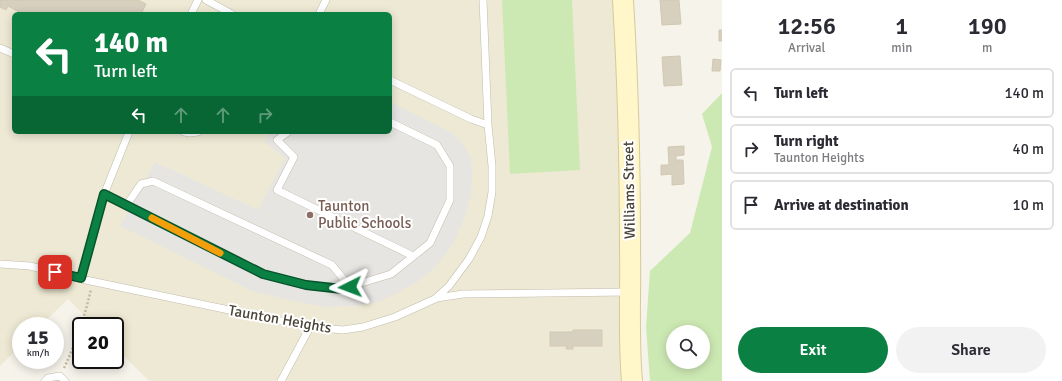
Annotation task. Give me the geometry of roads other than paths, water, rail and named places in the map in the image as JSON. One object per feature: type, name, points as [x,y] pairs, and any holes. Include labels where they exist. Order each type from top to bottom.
[{"type":"street","name":"Williams Street","points":[[623,0],[629,173],[630,345],[632,381]]},
{"type":"lane","points":[[192,12],[198,0]]},
{"type":"lane","points":[[206,0],[228,12]]},
{"type":"lane","points":[[320,12],[326,0]]},
{"type":"lane","points":[[437,298],[449,286],[469,259],[488,216],[492,192],[492,166],[488,125],[483,0]]},
{"type":"lane","points":[[0,48],[12,53]]},
{"type":"lane","points":[[392,81],[471,119],[488,125]]},
{"type":"lane","points":[[104,194],[263,274],[306,285],[342,289],[390,274],[430,243],[450,200],[450,166],[437,144],[392,123]]},
{"type":"lane","points":[[81,278],[104,194],[128,134]]},
{"type":"lane","points":[[285,134],[277,140],[294,157],[277,190],[413,256]]},
{"type":"lane","points":[[126,206],[141,184],[152,181],[332,265],[350,287]]},
{"type":"lane","name":"Taunton Heights","points":[[0,264],[30,266],[93,281],[310,327],[343,330],[363,327],[395,317],[437,298],[476,293],[630,292]]},
{"type":"lane","points":[[281,381],[310,327]]},
{"type":"lane","points":[[45,381],[48,378],[63,378]]},
{"type":"place","name":"Taunton Public Schools","points":[[310,215]]}]
